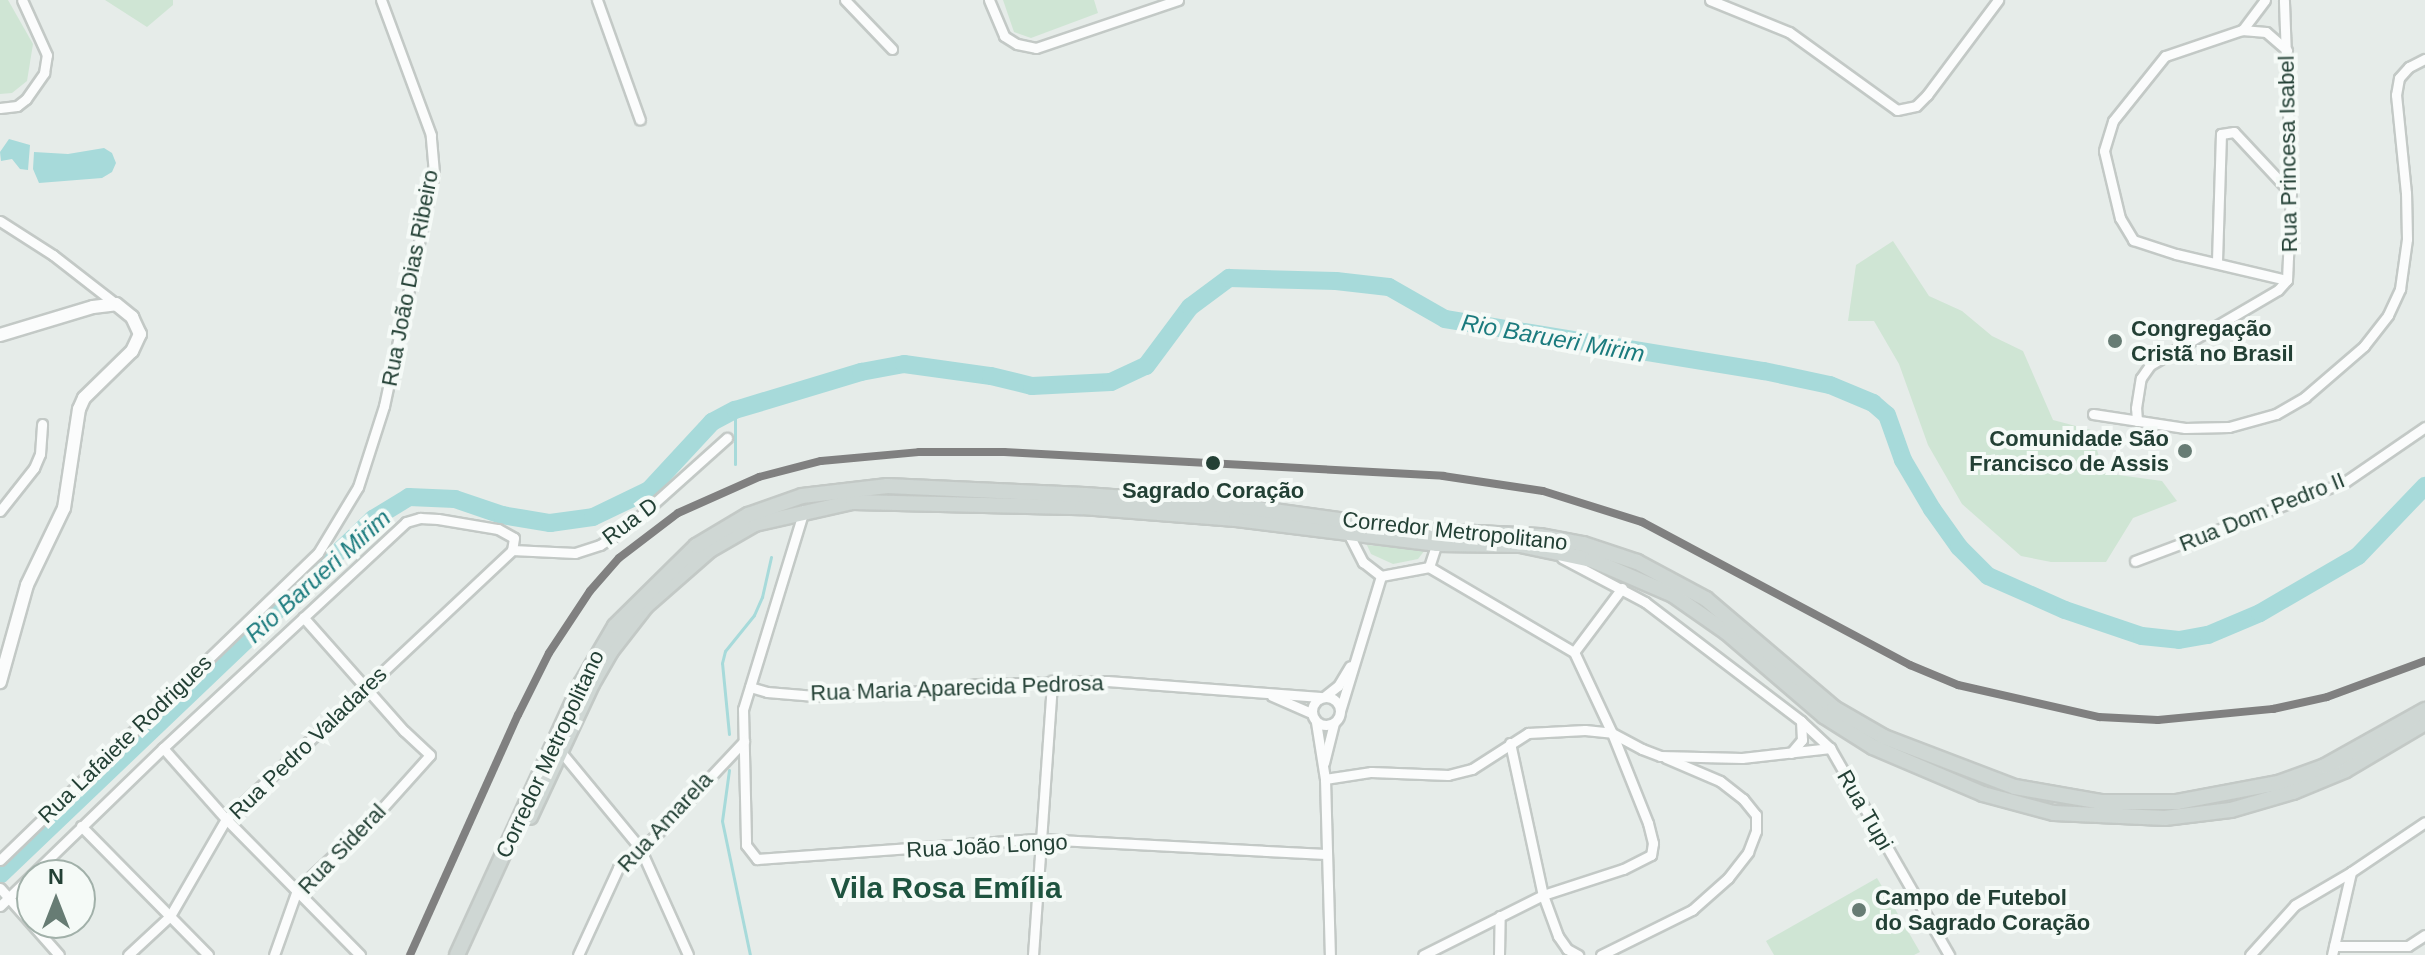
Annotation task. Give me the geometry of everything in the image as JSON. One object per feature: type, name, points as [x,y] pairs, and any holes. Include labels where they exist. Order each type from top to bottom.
[{"type":"main road","points":[[0,335],[93,307],[116,304],[138,326],[138,342],[115,370],[84,398],[79,409],[64,508],[27,585],[0,682]]},
{"type":"main road","points":[[804,510],[811,502],[881,486]]},
{"type":"main road","name":"Corredor Metropolitano","points":[[457,955],[581,684],[604,642],[623,617],[687,553],[734,522],[802,496],[881,486],[1085,495],[1237,506],[1373,524],[1439,538],[1540,536],[1583,544],[1637,562],[1706,599],[1834,708],[1884,737],[2015,787],[2101,802],[2177,802],[2230,794],[2325,766],[2425,710]]},
{"type":"main road","points":[[465,955],[611,651],[646,606],[710,550],[755,524],[804,510],[853,502],[1069,507],[1236,519],[1348,533],[1540,548],[1592,560],[1673,595],[1726,632],[1824,716],[1873,747],[1983,794],[2040,810],[2096,818],[2165,818],[2231,810],[2293,792],[2346,770],[2425,723]]},
{"type":"main road","points":[[1348,533],[1354,528],[1373,524]]},
{"type":"main road","points":[[1983,794],[1989,779]]},
{"type":"street","points":[[0,108],[17,106],[26,99],[44,73],[47,55],[22,0]]},
{"type":"street","name":"Rua João Dias Ribeiro","points":[[364,466],[384,406],[434,173],[431,135],[381,0]]},
{"type":"street","points":[[597,0],[640,120]]},
{"type":"street","points":[[845,0],[892,49]]},
{"type":"street","points":[[989,0],[1004,36],[1017,44],[1036,48],[1178,0]]},
{"type":"street","points":[[1710,0],[1789,32],[1897,110],[1916,106],[1927,95],[1998,0]]},
{"type":"street","points":[[2242,30],[2265,0]]},
{"type":"street","name":"Rua Princesa Isabel","points":[[2137,421],[2141,378],[2150,365],[2278,290],[2287,280],[2291,193],[2284,0]]},
{"type":"street","points":[[2287,50],[2266,32],[2242,30],[2165,56],[2113,121],[2104,151],[2125,230],[2145,246],[2287,280]]},
{"type":"street","points":[[2093,414],[2207,429],[2276,414],[2305,397],[2364,346],[2388,315],[2400,289],[2407,208],[2396,95],[2399,78],[2409,67],[2425,59]]},
{"type":"street","points":[[2217,261],[2221,134],[2234,132],[2291,193]]},
{"type":"street","points":[[0,221],[53,255],[116,304]]},
{"type":"street","points":[[0,511],[34,468],[40,454],[42,424]]},
{"type":"street","name":"Rua Dom Pedro II","points":[[2135,561],[2345,482],[2425,427]]},
{"type":"street","name":"Rua D","points":[[512,550],[575,553],[600,545],[643,514],[727,438]]},
{"type":"street","name":"Rua Lafaiete Rodrigues","points":[[0,860],[318,553],[358,487],[364,466]]},
{"type":"street","points":[[744,741],[743,709],[804,510]]},
{"type":"street","name":"Rua Lafaiete Rodrigues","points":[[3,897],[406,522],[420,518],[498,529],[514,538],[512,550]]},
{"type":"street","points":[[1348,533],[1363,562],[1381,576],[1429,567],[1574,652],[1612,733],[1648,823],[1651,855],[1623,869],[1543,895],[1423,955]]},
{"type":"street","points":[[1429,567],[1439,538]]},
{"type":"street","name":"Rua Tupi","points":[[1540,548],[1622,588],[1801,721],[1830,748],[1949,955]]},
{"type":"street","name":"Rua Pedro Valadares","points":[[128,955],[170,916],[226,819],[512,550]]},
{"type":"street","points":[[1323,766],[1381,576]]},
{"type":"street","points":[[1574,652],[1622,588]]},
{"type":"street","points":[[303,617],[365,688]]},
{"type":"street","points":[[1330,955],[1325,779],[1313,704],[1338,686],[1356,656]]},
{"type":"street","points":[[1033,955],[1052,681]]},
{"type":"street","name":"Rua Maria Aparecida Pedrosa","points":[[750,687],[767,692],[815,696],[894,694],[978,684],[1107,681],[1322,697]]},
{"type":"street","name":"Rua Sideral","points":[[274,955],[297,890],[430,755],[365,688]]},
{"type":"street","name":"Rua Maria Aparecida Pedrosa","points":[[1261,692],[1314,717]]},
{"type":"street","points":[[1322,697],[1338,702],[1340,711]]},
{"type":"street","points":[[1314,717],[1325,725],[1334,723]]},
{"type":"street","points":[[1791,753],[1802,740],[1801,721]]},
{"type":"street","points":[[1325,779],[1371,772],[1448,775],[1472,769],[1528,733],[1612,733],[1720,781],[1743,799],[1756,815],[1756,831],[1748,852],[1728,878],[1692,910],[1611,953],[1601,955]]},
{"type":"street","name":"Rua João Longo","points":[[744,741],[748,850],[757,859],[767,861],[1039,839],[1326,854]]},
{"type":"street","name":"Rua Amarela","points":[[578,955],[618,868],[744,741]]},
{"type":"street","points":[[1510,743],[1543,895],[1558,936],[1567,949],[1578,955]]},
{"type":"street","points":[[163,748],[226,819],[360,955]]},
{"type":"street","points":[[1660,756],[1742,758],[1830,748]]},
{"type":"street","points":[[561,752],[640,848],[686,954]]},
{"type":"street","points":[[2250,955],[2295,905],[2425,822]]},
{"type":"street","points":[[81,826],[208,955]]},
{"type":"street","points":[[2351,872],[2333,950],[2409,950],[2425,935]]},
{"type":"street","points":[[3,897],[59,955]]},
{"type":"street","points":[[1499,955],[1500,916]]},
{"type":"green space","points":[[0,0],[8,0],[33,44],[27,81],[12,93],[0,94]]},
{"type":"green space","points":[[105,0],[173,0],[173,5],[147,27]]},
{"type":"green space","points":[[1003,0],[1094,0],[1098,13],[1031,38],[1014,32]]},
{"type":"green space","points":[[1893,241],[1929,296],[1962,311],[1992,336],[2023,351],[2053,420],[2091,430],[2104,473],[2162,481],[2177,501],[2133,518],[2106,562],[2051,562],[2021,556],[1962,504],[1928,445],[1899,364],[1874,321],[1848,321],[1856,265]]},
{"type":"green space","points":[[1367,545],[1425,550],[1418,559],[1393,564],[1371,554]]},
{"type":"green space","name":"Campo de Futebol do Sagrado Coração","points":[[1877,878],[1920,952],[1914,955],[1774,955],[1766,941]]},
{"type":"water","points":[[9,139],[30,145],[28,170],[20,169],[12,159],[1,161],[0,152]]},
{"type":"water","points":[[104,148],[112,153],[116,163],[112,172],[102,178],[39,183],[33,169],[34,152],[68,154]]},
{"type":"waterway","name":"Rio Barueri Mirim","points":[[0,875],[373,519],[409,497],[455,499],[502,515],[550,523],[593,517],[649,490],[712,422],[735,410],[861,372],[904,364],[991,376],[1032,386],[1111,382],[1146,366],[1190,307],[1229,278],[1336,281],[1389,287],[1445,319],[1764,371],[1830,385],[1873,403],[1887,415],[1903,460],[1932,509],[1959,547],[1988,576],[2065,610],[2142,636],[2179,640],[2208,635],[2260,613],[2358,556],[2425,486]]},
{"type":"waterway","points":[[735,410],[735,464]]},
{"type":"waterway","points":[[729,734],[722,663],[725,651],[754,615],[762,597],[771,557]]},
{"type":"waterway","points":[[729,770],[722,821],[750,955]]},
{"type":"transit line","points":[[410,955],[518,715],[549,653],[590,591],[619,558],[678,513],[759,477],[821,461],[919,452],[1004,452],[1443,476],[1543,491],[1642,522],[1910,665],[1958,685],[2099,717],[2158,720],[2273,709],[2327,697],[2425,661]]},
{"type":"place","name":"Congregação Cristã no Brasil","points":[[2115,341]]},
{"type":"place","name":"Comunidade São Francisco de Assis","points":[[2185,451]]},
{"type":"place","name":"Sagrado Coração","points":[[1213,463]]},
{"type":"place","name":"Campo de Futebol do Sagrado Coração","points":[[1859,910]]},
{"type":"district","name":"Vila Rosa Emília","points":[[946,888]]}]
